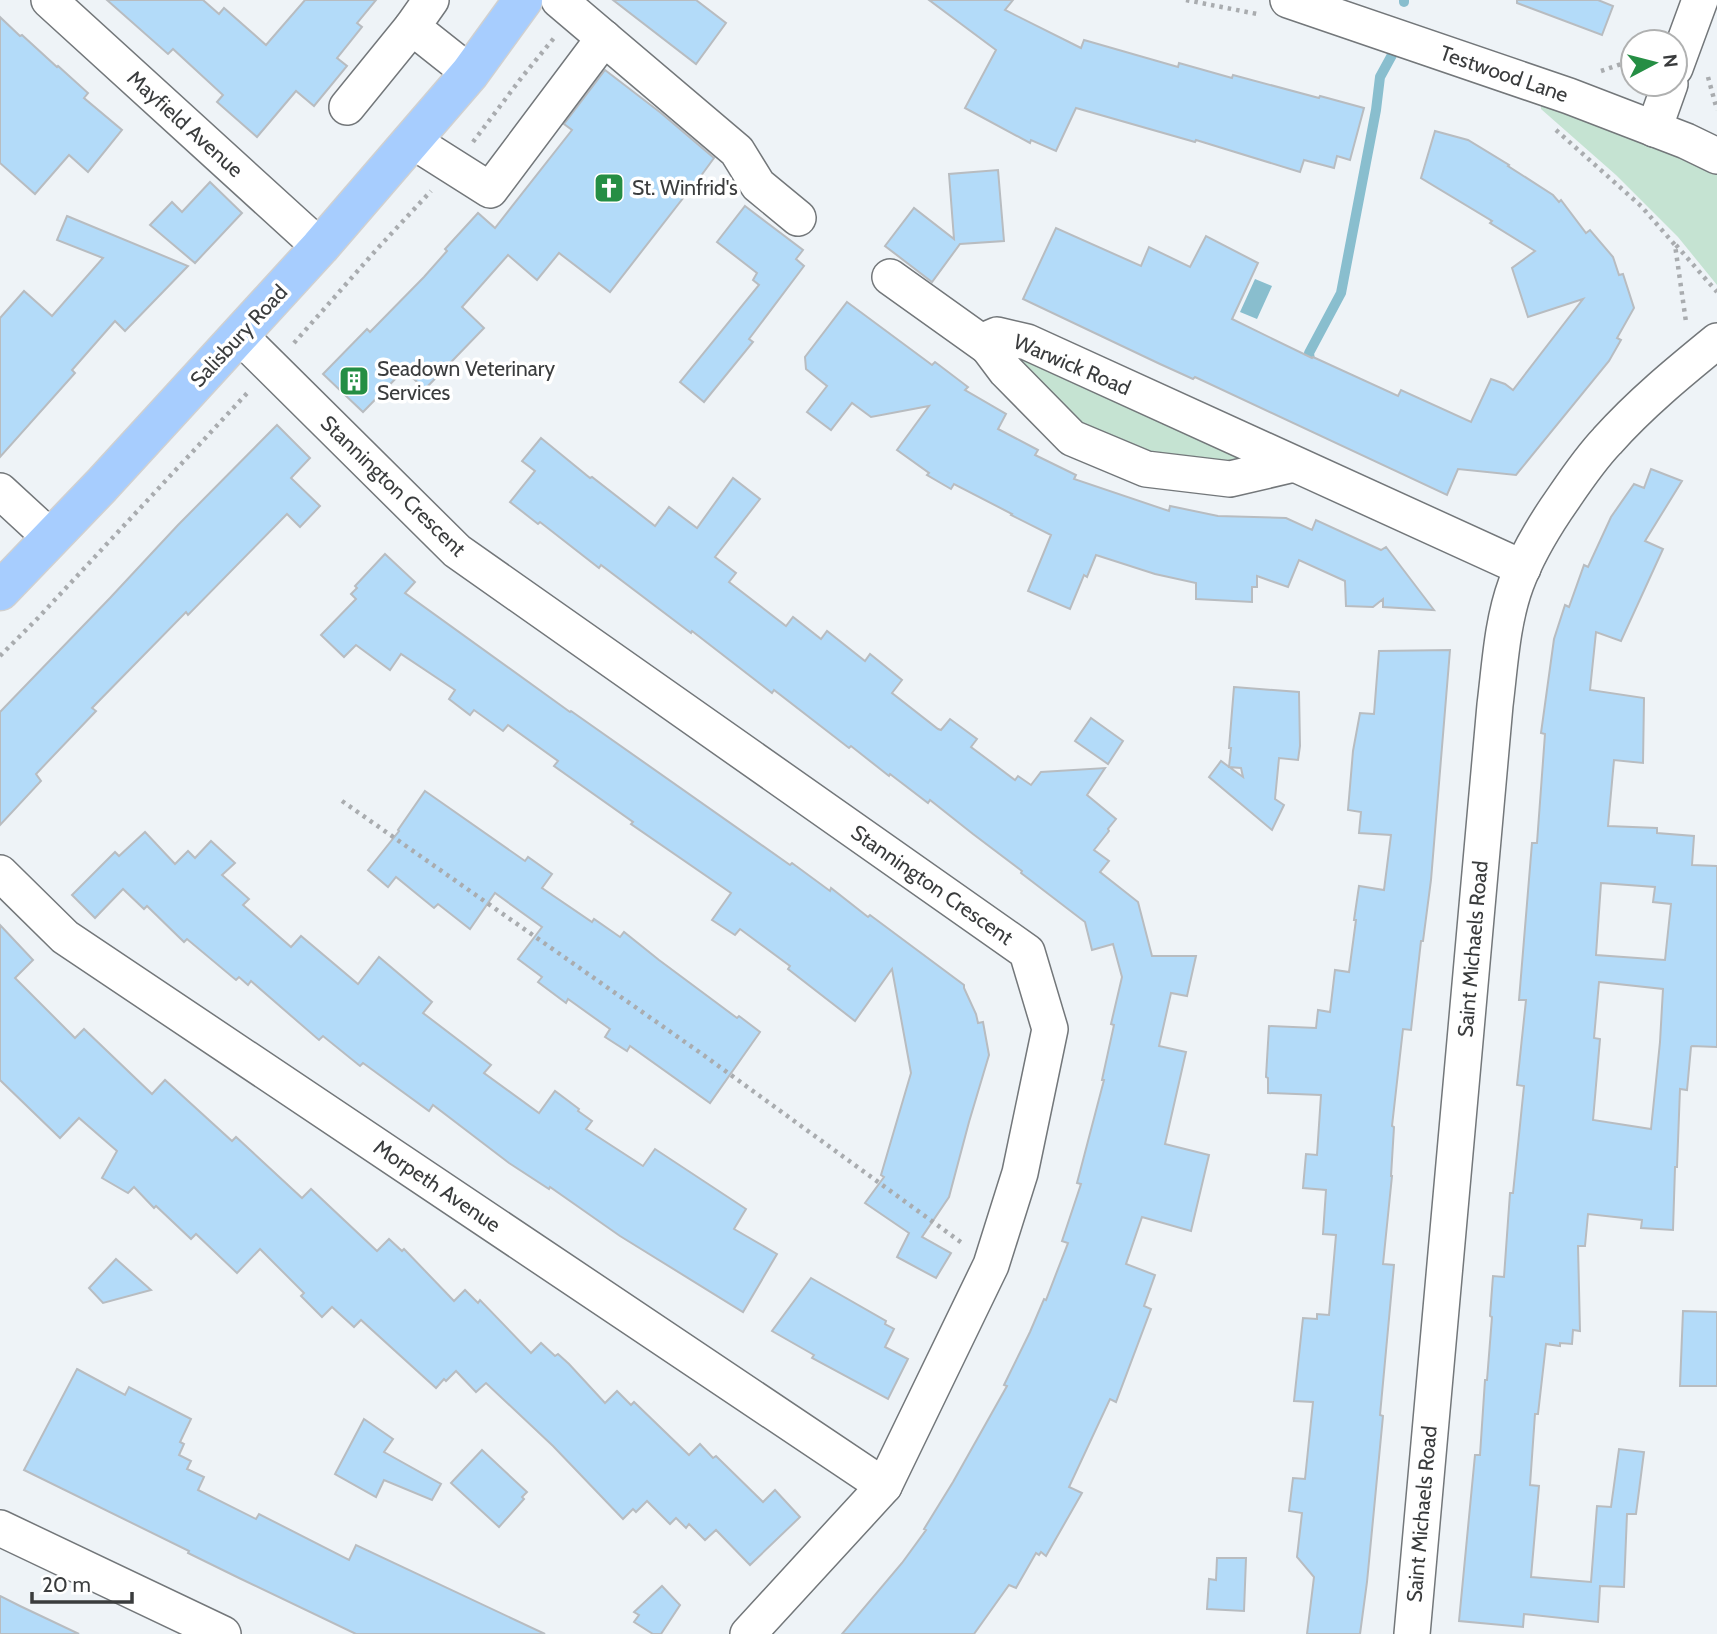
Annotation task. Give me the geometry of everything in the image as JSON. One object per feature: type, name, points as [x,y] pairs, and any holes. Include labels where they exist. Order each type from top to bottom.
[{"type":"main road","name":"Salisbury Road","points":[[0,591],[320,247],[470,73],[523,0]]},
{"type":"street","name":"Mayfield Avenue","points":[[49,0],[320,247]]},
{"type":"street","points":[[1689,30],[1700,0]]},
{"type":"street","name":"Testwood Lane","points":[[1290,1],[1569,96],[1686,141],[1717,156]]},
{"type":"street","points":[[566,6],[737,151],[758,185],[798,218]]},
{"type":"street","points":[[347,107],[421,13],[470,73]]},
{"type":"street","points":[[411,140],[489,190],[604,38]]},
{"type":"street","points":[[1654,129],[1665,98]]},
{"type":"street","points":[[890,277],[988,347]]},
{"type":"street","name":"Warwick Road","points":[[1294,464],[1230,479],[1146,469],[1072,438],[1006,371],[988,347],[990,338],[997,335],[1027,342],[1523,568]]},
{"type":"street","name":"Stannington Crescent","points":[[240,336],[457,551],[1027,952],[1051,1029],[1020,1173],[991,1265],[884,1486],[748,1634]]},
{"type":"street","name":"Saint Michaels Road","points":[[1412,1634],[1501,651],[1508,613],[1515,586],[1537,538],[1581,472],[1605,442],[1669,381],[1717,341]]},
{"type":"street","points":[[0,491],[51,538]]},
{"type":"street","name":"Morpeth Avenue","points":[[0,873],[65,937],[884,1486]]},
{"type":"street","points":[[0,1528],[223,1634]]},
{"type":"path","points":[[1186,0],[1283,20],[1290,1]]},
{"type":"path","points":[[0,656],[272,368],[453,167],[559,33],[566,6]]},
{"type":"path","points":[[1675,245],[1717,292]]},
{"type":"path","points":[[342,801],[702,1054],[991,1265]]},
{"type":"green space","points":[[1541,105],[1631,135],[1717,174],[1717,285],[1678,237],[1616,175],[1541,109]]},
{"type":"green space","points":[[1029,357],[1238,452],[1243,461],[1177,465],[1085,435],[1019,367],[1022,359]]},
{"type":"water","points":[[1255,279],[1272,286],[1257,319],[1240,312]]},
{"type":"building","points":[[107,0],[203,0],[219,14],[224,8],[266,45],[305,0],[376,0],[357,23],[362,27],[337,58],[347,66],[314,106],[296,91],[257,137],[217,102],[223,95],[173,49],[168,54]]},
{"type":"building","points":[[613,0],[696,0],[726,23],[696,64]]},
{"type":"building","points":[[929,0],[1013,0],[1005,10],[1081,48],[1084,40],[1178,67],[1179,63],[1364,108],[1350,160],[1337,156],[1334,168],[1304,160],[1300,172],[1196,140],[1195,142],[1076,108],[1056,151],[1031,140],[1030,143],[965,108],[996,50]]},
{"type":"building","points":[[1517,0],[1598,0],[1613,6],[1602,35],[1517,3]]},
{"type":"building","points":[[0,17],[88,93],[84,98],[122,130],[88,172],[69,155],[35,194],[0,163]]},
{"type":"building","points":[[605,70],[714,158],[610,292],[559,253],[537,280],[508,255],[462,307],[484,328],[425,389],[404,370],[363,412],[323,374],[367,329],[370,332],[424,277],[478,213],[495,228],[572,130],[564,124]]},
{"type":"building","points":[[1435,131],[1468,140],[1509,165],[1559,202],[1561,200],[1586,233],[1590,230],[1613,257],[1619,275],[1623,274],[1634,308],[1617,338],[1621,340],[1609,361],[1516,475],[1458,469],[1447,495],[1023,299],[1056,228],[1141,266],[1149,247],[1190,267],[1206,236],[1258,263],[1232,319],[1398,396],[1401,390],[1471,422],[1491,379],[1513,390],[1583,299],[1528,317],[1512,268],[1535,251],[1421,178]]},
{"type":"building","points":[[998,170],[1004,241],[960,244],[932,282],[885,246],[914,208],[954,239],[949,174]]},
{"type":"building","points":[[210,182],[242,213],[195,263],[150,225],[172,202],[182,212]]},
{"type":"building","points":[[745,206],[803,250],[796,259],[804,266],[749,339],[753,342],[704,402],[680,382],[759,285],[753,280],[757,273],[717,242]]},
{"type":"building","points":[[67,216],[188,266],[125,331],[115,321],[72,370],[75,373],[0,457],[0,318],[24,291],[52,316],[103,258],[57,240]]},
{"type":"building","points":[[847,302],[932,365],[935,362],[968,387],[965,390],[1006,414],[998,429],[1038,450],[1035,455],[1076,475],[1074,479],[1169,511],[1170,506],[1218,516],[1286,518],[1312,530],[1316,520],[1381,550],[1386,547],[1434,610],[1383,607],[1383,599],[1373,607],[1346,606],[1345,581],[1299,560],[1288,587],[1257,576],[1257,587],[1252,587],[1252,602],[1196,599],[1196,583],[1155,574],[1096,555],[1087,577],[1084,575],[1070,609],[1028,591],[1051,535],[954,484],[951,489],[927,475],[929,473],[897,450],[929,406],[871,417],[852,403],[831,430],[807,412],[827,386],[806,369],[805,357]]},
{"type":"building","points":[[277,425],[310,458],[291,478],[320,506],[300,527],[287,514],[188,615],[186,612],[92,708],[96,711],[36,774],[41,781],[0,825],[0,712]]},
{"type":"building","points":[[541,438],[655,526],[669,507],[697,528],[733,478],[760,499],[715,557],[736,573],[729,582],[786,626],[793,617],[821,639],[827,631],[865,661],[870,654],[902,680],[892,693],[938,729],[941,730],[950,719],[977,739],[971,747],[1015,780],[1018,776],[1031,785],[1041,772],[1105,768],[1087,795],[1116,819],[1094,850],[1109,861],[1100,872],[1138,902],[1152,956],[1196,956],[1187,996],[1171,993],[1159,1046],[1186,1052],[1165,1144],[1209,1155],[1191,1231],[1142,1217],[1126,1264],[1155,1275],[1144,1306],[1151,1309],[1116,1402],[1110,1399],[1069,1487],[1082,1493],[1046,1556],[1041,1552],[1039,1555],[1036,1553],[1016,1588],[1009,1585],[974,1634],[842,1634],[926,1530],[924,1529],[1007,1386],[1004,1385],[1044,1299],[1046,1300],[1068,1243],[1062,1241],[1081,1184],[1077,1183],[1104,1080],[1114,1025],[1111,1024],[1122,977],[1113,944],[1092,950],[1085,922],[930,800],[928,803],[851,746],[849,748],[774,690],[772,693],[692,631],[691,633],[601,565],[599,568],[510,502],[535,471],[522,461]]},
{"type":"building","points":[[1651,469],[1682,481],[1645,541],[1663,549],[1621,641],[1596,632],[1590,690],[1644,698],[1643,763],[1614,760],[1608,826],[1657,828],[1657,833],[1694,836],[1692,865],[1717,866],[1717,1047],[1691,1047],[1687,1090],[1680,1089],[1673,1230],[1641,1228],[1642,1220],[1588,1214],[1585,1246],[1578,1246],[1580,1331],[1573,1330],[1572,1344],[1546,1344],[1538,1414],[1535,1414],[1530,1485],[1539,1486],[1531,1577],[1591,1582],[1597,1506],[1611,1507],[1619,1449],[1644,1452],[1636,1514],[1627,1514],[1624,1587],[1600,1586],[1598,1622],[1524,1614],[1523,1627],[1459,1621],[1475,1455],[1480,1455],[1493,1276],[1504,1277],[1510,1193],[1513,1193],[1524,1086],[1517,1085],[1526,1000],[1519,1000],[1532,843],[1537,843],[1545,734],[1541,733],[1554,639],[1565,605],[1569,607],[1584,565],[1588,567],[1611,517],[1634,484],[1644,488]],"holes":[[[1601,883],[1655,887],[1653,902],[1671,904],[1665,960],[1596,955]],[[1599,982],[1663,989],[1651,1129],[1593,1120],[1600,1039],[1594,1038]]]},
{"type":"building","points":[[385,554],[415,582],[405,593],[790,865],[792,863],[830,891],[831,888],[868,917],[870,915],[964,985],[978,1023],[983,1022],[989,1055],[949,1197],[922,1237],[951,1253],[936,1278],[897,1257],[909,1233],[865,1203],[884,1177],[881,1175],[911,1073],[892,969],[855,1021],[788,969],[790,966],[740,929],[735,935],[712,920],[731,893],[631,824],[633,822],[554,766],[558,761],[508,725],[503,731],[474,710],[470,715],[449,699],[455,690],[401,654],[390,670],[356,645],[344,657],[321,635],[356,599],[351,594],[357,588],[355,586]]},
{"type":"building","points":[[1450,650],[1431,880],[1411,1030],[1403,1029],[1392,1126],[1392,1176],[1383,1264],[1394,1265],[1380,1415],[1383,1416],[1360,1634],[1307,1634],[1314,1577],[1297,1557],[1302,1513],[1289,1511],[1293,1478],[1305,1479],[1313,1402],[1294,1401],[1303,1318],[1317,1319],[1317,1314],[1329,1315],[1336,1235],[1323,1234],[1326,1190],[1303,1188],[1306,1154],[1317,1155],[1321,1095],[1268,1093],[1266,1077],[1269,1026],[1316,1028],[1318,1010],[1330,1012],[1335,970],[1349,972],[1359,886],[1384,890],[1391,835],[1359,833],[1361,812],[1348,810],[1353,751],[1360,713],[1374,714],[1379,651]]},
{"type":"building","points":[[1234,687],[1299,692],[1298,760],[1279,758],[1275,799],[1284,805],[1272,830],[1209,777],[1221,761],[1229,767]],"holes":[[[1229,767],[1241,768],[1243,777]]]},
{"type":"building","points":[[1091,718],[1123,741],[1108,764],[1075,741]]},
{"type":"building","points":[[425,791],[525,861],[528,857],[552,874],[542,888],[592,922],[594,919],[620,937],[624,932],[737,1018],[739,1016],[760,1032],[710,1103],[630,1046],[627,1051],[605,1037],[610,1029],[568,999],[566,1003],[538,982],[542,977],[518,959],[542,927],[495,893],[470,929],[438,904],[434,908],[396,877],[388,887],[368,870],[399,831]]},
{"type":"building","points":[[145,832],[175,864],[188,851],[195,858],[211,841],[235,863],[222,875],[249,899],[243,905],[291,947],[301,936],[358,984],[379,957],[432,1002],[423,1013],[491,1065],[484,1073],[539,1113],[555,1091],[592,1121],[586,1129],[643,1166],[655,1149],[746,1209],[734,1229],[777,1254],[743,1312],[509,1163],[433,1105],[429,1111],[363,1063],[360,1066],[323,1036],[319,1040],[251,981],[248,985],[239,977],[236,980],[187,939],[184,942],[147,906],[144,909],[123,889],[95,918],[72,895],[115,852],[119,856]]},
{"type":"building","points":[[0,925],[33,960],[15,978],[75,1038],[84,1029],[152,1094],[165,1080],[232,1141],[236,1137],[302,1198],[311,1189],[377,1251],[389,1239],[402,1251],[404,1249],[454,1301],[465,1290],[478,1303],[480,1300],[531,1353],[541,1343],[569,1364],[605,1403],[617,1391],[631,1405],[634,1402],[689,1455],[700,1444],[763,1502],[775,1490],[800,1517],[750,1565],[716,1530],[705,1540],[689,1524],[686,1528],[676,1518],[670,1524],[647,1501],[636,1512],[633,1509],[623,1519],[553,1446],[486,1383],[476,1392],[456,1371],[436,1388],[361,1320],[354,1327],[332,1307],[322,1317],[301,1296],[304,1293],[260,1249],[237,1273],[196,1234],[191,1239],[134,1187],[128,1193],[102,1178],[117,1151],[79,1118],[60,1138],[0,1080]]},
{"type":"building","points":[[116,1259],[151,1290],[103,1303],[89,1288]]},
{"type":"building","points":[[811,1278],[886,1321],[885,1324],[894,1329],[885,1347],[908,1359],[888,1399],[812,1358],[814,1355],[772,1331]]},
{"type":"building","points":[[1683,1311],[1717,1312],[1717,1386],[1680,1386]]},
{"type":"building","points":[[77,1369],[125,1395],[129,1387],[191,1419],[180,1442],[184,1444],[179,1455],[191,1461],[187,1469],[204,1477],[198,1490],[256,1519],[259,1514],[349,1560],[356,1545],[545,1634],[356,1634],[24,1470]]},
{"type":"building","points":[[364,1419],[393,1439],[384,1452],[441,1484],[432,1500],[384,1480],[376,1497],[335,1474]]},
{"type":"building","points":[[482,1450],[527,1492],[499,1527],[451,1483]]},
{"type":"building","points":[[1217,1558],[1246,1558],[1244,1611],[1207,1609],[1209,1579],[1216,1580]]},
{"type":"building","points":[[662,1586],[680,1605],[661,1634],[653,1634],[634,1622],[639,1615],[634,1612]]},
{"type":"building","points":[[0,1596],[20,1606],[79,1634],[0,1634]]},
{"type":"waterway","points":[[1311,368],[1309,353],[1341,293],[1380,77],[1392,55]]},
{"type":"place","name":"St. Winfrid's","points":[[609,188]]},
{"type":"place","name":"Seadown Veterinary Services","points":[[354,381]]}]
